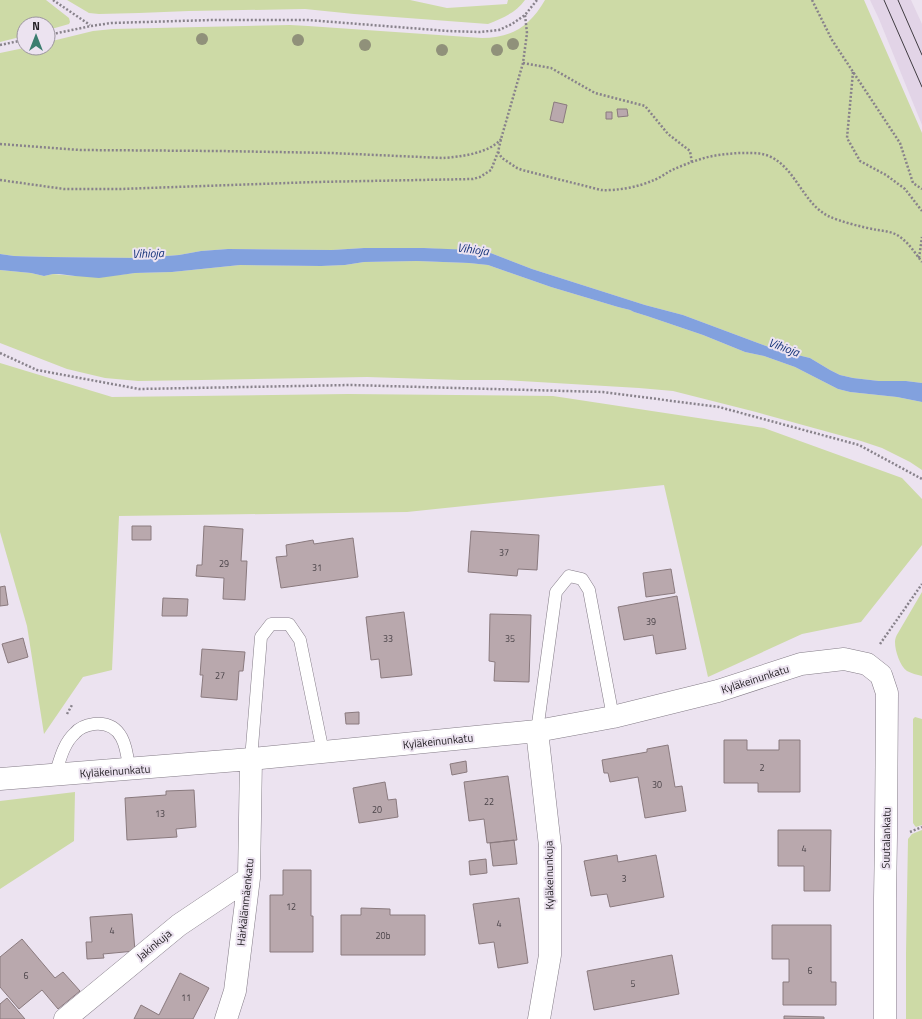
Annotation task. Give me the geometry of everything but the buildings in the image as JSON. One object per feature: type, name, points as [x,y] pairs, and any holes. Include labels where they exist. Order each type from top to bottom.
[{"type":"street","name":"Kyläkeinunkatu","points":[[0,779],[129,770],[537,731],[613,717],[718,691],[801,664],[844,658],[867,664]]},
{"type":"street","name":"Suutalankatu","points":[[867,664],[881,674],[887,693],[884,898],[885,1019]]},
{"type":"street","name":"Kyläkeinunkuja","points":[[537,731],[550,846],[550,955],[539,1019]]},
{"type":"street","name":"Härkälänmäenkatu","points":[[226,1019],[235,991],[249,878],[251,759]]},
{"type":"street","name":"Jakinkuja","points":[[65,1019],[179,925],[249,878]]},
{"type":"lane","points":[[537,731],[556,592],[569,576],[582,579],[589,590],[613,717]]},
{"type":"lane","points":[[251,759],[261,637],[271,624],[289,624],[300,640],[323,752]]},
{"type":"lane","points":[[55,775],[62,754],[75,732],[89,725],[100,724],[110,726],[120,735],[127,748],[129,770]]},
{"type":"path","points":[[53,0],[91,26]]},
{"type":"path","points":[[56,33],[112,23],[308,20],[480,32],[500,30],[512,24],[525,16],[537,0]]},
{"type":"path","points":[[812,0],[832,40],[900,143],[913,183],[922,189]]},
{"type":"path","points":[[0,180],[72,189],[473,179],[480,177],[491,170],[498,152],[523,63],[527,33],[525,16]]},
{"type":"path","points":[[0,45],[16,42]]},
{"type":"path","points":[[523,63],[551,68],[595,93],[645,106],[668,134],[690,151],[692,163]]},
{"type":"path","points":[[853,72],[848,138],[860,162],[886,175],[905,189],[922,211]]},
{"type":"path","points":[[0,144],[80,150],[316,153],[443,158],[456,157],[478,152],[490,148],[497,144],[501,139]]},
{"type":"path","points":[[498,152],[502,158],[522,170],[601,190],[617,190],[648,183],[673,170],[702,159],[723,154],[755,152],[769,156],[776,160],[788,171],[809,200],[820,211],[839,220],[900,236],[922,262]]},
{"type":"path","points":[[919,259],[922,236]]},
{"type":"path","points":[[0,353],[36,370],[139,390],[351,385],[603,392],[719,407],[859,445],[922,479]]},
{"type":"path","points":[[867,664],[922,584]]},
{"type":"shaded area","points":[[870,0],[911,0],[922,24],[922,125],[879,19]]},
{"type":"green space","points":[[0,0],[46,0],[69,18],[69,24],[56,28],[56,16],[16,16],[16,38],[0,42]]},
{"type":"green space","points":[[67,0],[410,0],[447,8],[507,4],[508,0],[525,0],[513,12],[488,24],[305,9],[99,14],[89,13]]},
{"type":"green space","points":[[545,0],[864,0],[922,133],[922,383],[906,381],[879,381],[840,375],[810,358],[777,350],[683,315],[645,305],[532,269],[488,252],[424,248],[364,248],[332,250],[228,249],[142,258],[49,257],[0,254],[0,53],[16,50],[16,56],[56,56],[56,40],[93,31],[113,29],[290,25],[482,38],[502,36],[519,29],[533,17]]},
{"type":"green space","points":[[417,261],[488,265],[551,287],[630,310],[703,335],[745,352],[764,356],[795,367],[838,389],[922,402],[922,470],[910,462],[882,448],[861,441],[673,391],[503,380],[367,377],[138,381],[105,378],[67,369],[0,343],[0,270],[31,273],[44,276],[53,274],[75,276],[172,272],[240,265],[321,266],[345,265],[364,262]]},
{"type":"green space","points":[[0,363],[112,397],[348,394],[553,396],[764,428],[902,478],[922,499],[922,545],[861,622],[802,634],[708,677],[664,485],[407,512],[119,516],[112,670],[83,677],[44,734],[27,626],[0,532]]},
{"type":"green space","points":[[922,592],[922,676],[904,669],[898,658],[895,639]]},
{"type":"green space","points":[[915,717],[922,719],[922,825],[916,827],[913,823],[913,719]]},
{"type":"green space","points":[[75,792],[74,841],[0,889],[0,801]]},
{"type":"green space","points":[[922,830],[922,1019],[906,1019],[908,839],[912,834]]},
{"type":"water","points":[[364,248],[424,248],[488,252],[532,269],[645,305],[683,315],[777,350],[810,358],[840,375],[879,381],[906,381],[922,383],[922,402],[838,389],[795,367],[764,356],[745,352],[703,335],[630,310],[551,287],[488,265],[417,261],[364,262],[345,265],[321,266],[240,265],[172,272],[135,273],[99,278],[59,274],[44,276],[31,273],[0,270],[0,254],[49,257],[142,258],[228,249],[332,250]]},
{"type":"tram line","points":[[884,0],[922,87]]},
{"type":"tram line","points":[[898,0],[922,55]]},
{"type":"water label","name":"Vihioja","points":[[473,249]]},
{"type":"water label","name":"Vihioja","points":[[148,253]]},
{"type":"water label","name":"Vihioja","points":[[784,347]]}]
